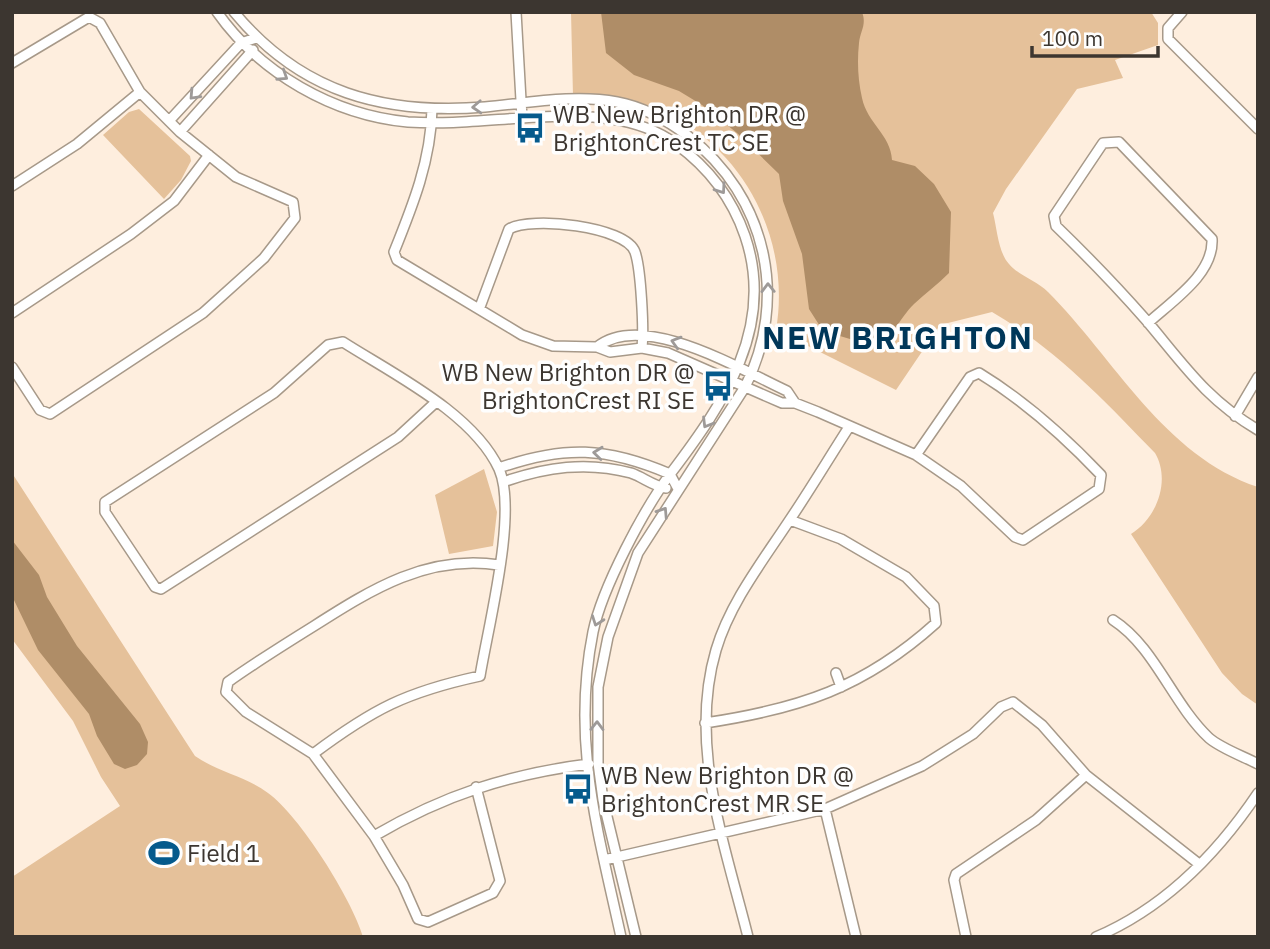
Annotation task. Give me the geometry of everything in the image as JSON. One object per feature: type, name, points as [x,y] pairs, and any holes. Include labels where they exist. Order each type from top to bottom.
[{"type":"street","points":[[217,12],[251,54],[330,102],[376,116],[431,123],[522,118],[607,118],[637,124],[664,135],[715,180],[733,206],[752,258],[755,315],[748,345],[732,382],[691,449],[670,474],[635,530],[594,629],[585,693],[585,764],[621,937]]},
{"type":"street","points":[[234,12],[256,38],[291,66],[335,89],[381,103],[432,109],[521,103],[617,102],[651,112],[704,148],[722,167],[761,235],[767,265],[768,316],[751,375],[638,553],[608,637],[598,687],[598,763],[603,800],[636,937]]},
{"type":"street","points":[[516,12],[522,118]]},
{"type":"street","points":[[1182,12],[1168,28],[1168,39],[1258,129]]},
{"type":"street","points":[[12,63],[89,18],[100,23],[140,93],[180,132],[236,177],[293,202],[295,218],[264,258],[203,313],[50,414],[40,410],[12,367]]},
{"type":"street","points":[[169,121],[241,43],[256,38]]},
{"type":"street","points":[[180,132],[251,54],[256,38]]},
{"type":"street","points":[[12,187],[77,145],[140,93]]},
{"type":"street","points":[[432,109],[423,172],[394,252],[397,260],[480,307],[522,335],[553,346],[597,347],[610,352],[642,348],[691,361],[782,403],[796,403],[916,455],[961,486],[1015,537],[1023,540],[1099,489],[1101,475],[1078,450],[1008,391],[979,373],[970,377],[916,455]]},
{"type":"street","points":[[1148,323],[1192,285],[1213,252],[1212,239],[1119,142],[1109,141],[1104,143],[1054,216],[1056,226],[1107,275],[1200,387],[1235,416],[1258,430]]},
{"type":"street","points":[[12,313],[131,234],[174,201],[209,155]]},
{"type":"street","points":[[480,307],[509,229],[544,222],[582,226],[627,242],[635,250],[642,348]]},
{"type":"street","points":[[597,347],[606,339],[643,335],[694,348],[787,391],[796,403]]},
{"type":"street","points":[[313,754],[359,720],[391,702],[416,692],[480,676],[505,538],[503,482],[499,468],[477,437],[436,402],[342,342],[328,345],[274,393],[105,502],[105,512],[155,587],[162,589],[398,437],[436,402]]},
{"type":"street","points":[[1235,416],[1258,377]]},
{"type":"street","points":[[748,937],[711,787],[705,723],[707,693],[716,649],[730,615],[849,427]]},
{"type":"street","points":[[499,468],[532,456],[560,451],[595,452],[624,457],[670,474],[678,489]]},
{"type":"street","points":[[503,482],[534,471],[561,466],[598,466],[637,475],[662,488],[678,489]]},
{"type":"street","points":[[705,723],[798,705],[841,687],[876,671],[936,623],[934,606],[906,577],[841,539],[790,520]]},
{"type":"street","points":[[476,787],[500,881],[493,893],[428,922],[418,919],[403,885],[374,836],[313,754],[246,712],[226,692],[228,682],[381,584],[443,564],[473,561],[499,565]]},
{"type":"street","points":[[1113,620],[1130,631],[1181,707],[1211,740],[1258,764]]},
{"type":"street","points":[[836,673],[841,687]]},
{"type":"street","points":[[604,860],[825,809],[922,766],[973,734],[1001,707],[1013,702],[1042,725],[1086,775],[1199,864]]},
{"type":"street","points":[[374,836],[441,799],[476,787],[598,763]]},
{"type":"street","points":[[966,937],[954,880],[956,874],[1036,820],[1086,775]]},
{"type":"street","points":[[1096,937],[1147,911],[1229,835],[1258,793]]},
{"type":"street","points":[[825,809],[856,937]]},
{"type":"shaded area","points":[[571,12],[1151,12],[1158,23],[1158,45],[1115,60],[1123,78],[1077,89],[1006,189],[993,213],[1005,259],[1018,272],[1048,292],[1142,403],[1195,453],[1225,472],[1258,487],[1258,705],[1242,694],[1222,673],[1131,534],[1148,518],[1154,508],[1159,498],[1162,475],[1155,453],[1117,414],[1058,359],[992,312],[940,325],[896,390],[776,330],[779,297],[777,265],[757,204],[741,177],[720,152],[696,131],[668,114],[622,100],[573,96]]},
{"type":"shaded area","points":[[601,12],[862,12],[864,24],[859,43],[858,64],[865,107],[888,143],[892,160],[915,166],[934,184],[951,212],[949,273],[914,304],[877,347],[823,331],[809,309],[802,254],[783,201],[779,174],[737,133],[702,105],[679,91],[634,75],[606,53]]},
{"type":"shaded area","points":[[139,109],[190,156],[191,161],[181,180],[164,199],[103,135],[129,112]]},
{"type":"shaded area","points":[[484,469],[497,512],[493,546],[449,554],[435,495]]},
{"type":"shaded area","points":[[12,473],[195,756],[259,787],[281,804],[323,859],[348,902],[363,937],[12,937],[12,877],[120,806],[101,777],[73,721],[12,639]]},
{"type":"shaded area","points":[[12,540],[39,575],[47,597],[77,646],[140,724],[148,742],[147,754],[137,765],[125,769],[114,764],[97,736],[89,714],[38,650],[12,596]]},
{"type":"place","name":"WB New Brighton DR @ BrightonCrest TC SE","points":[[530,128]]},
{"type":"place","name":"WB New Brighton DR @ BrightonCrest RI SE","points":[[718,386]]},
{"type":"place","name":"WB New Brighton DR @ BrightonCrest MR SE","points":[[578,789]]},
{"type":"place","name":"Field 1","points":[[164,853]]},
{"type":"district","name":"NEW BRIGHTON","points":[[898,337]]}]
